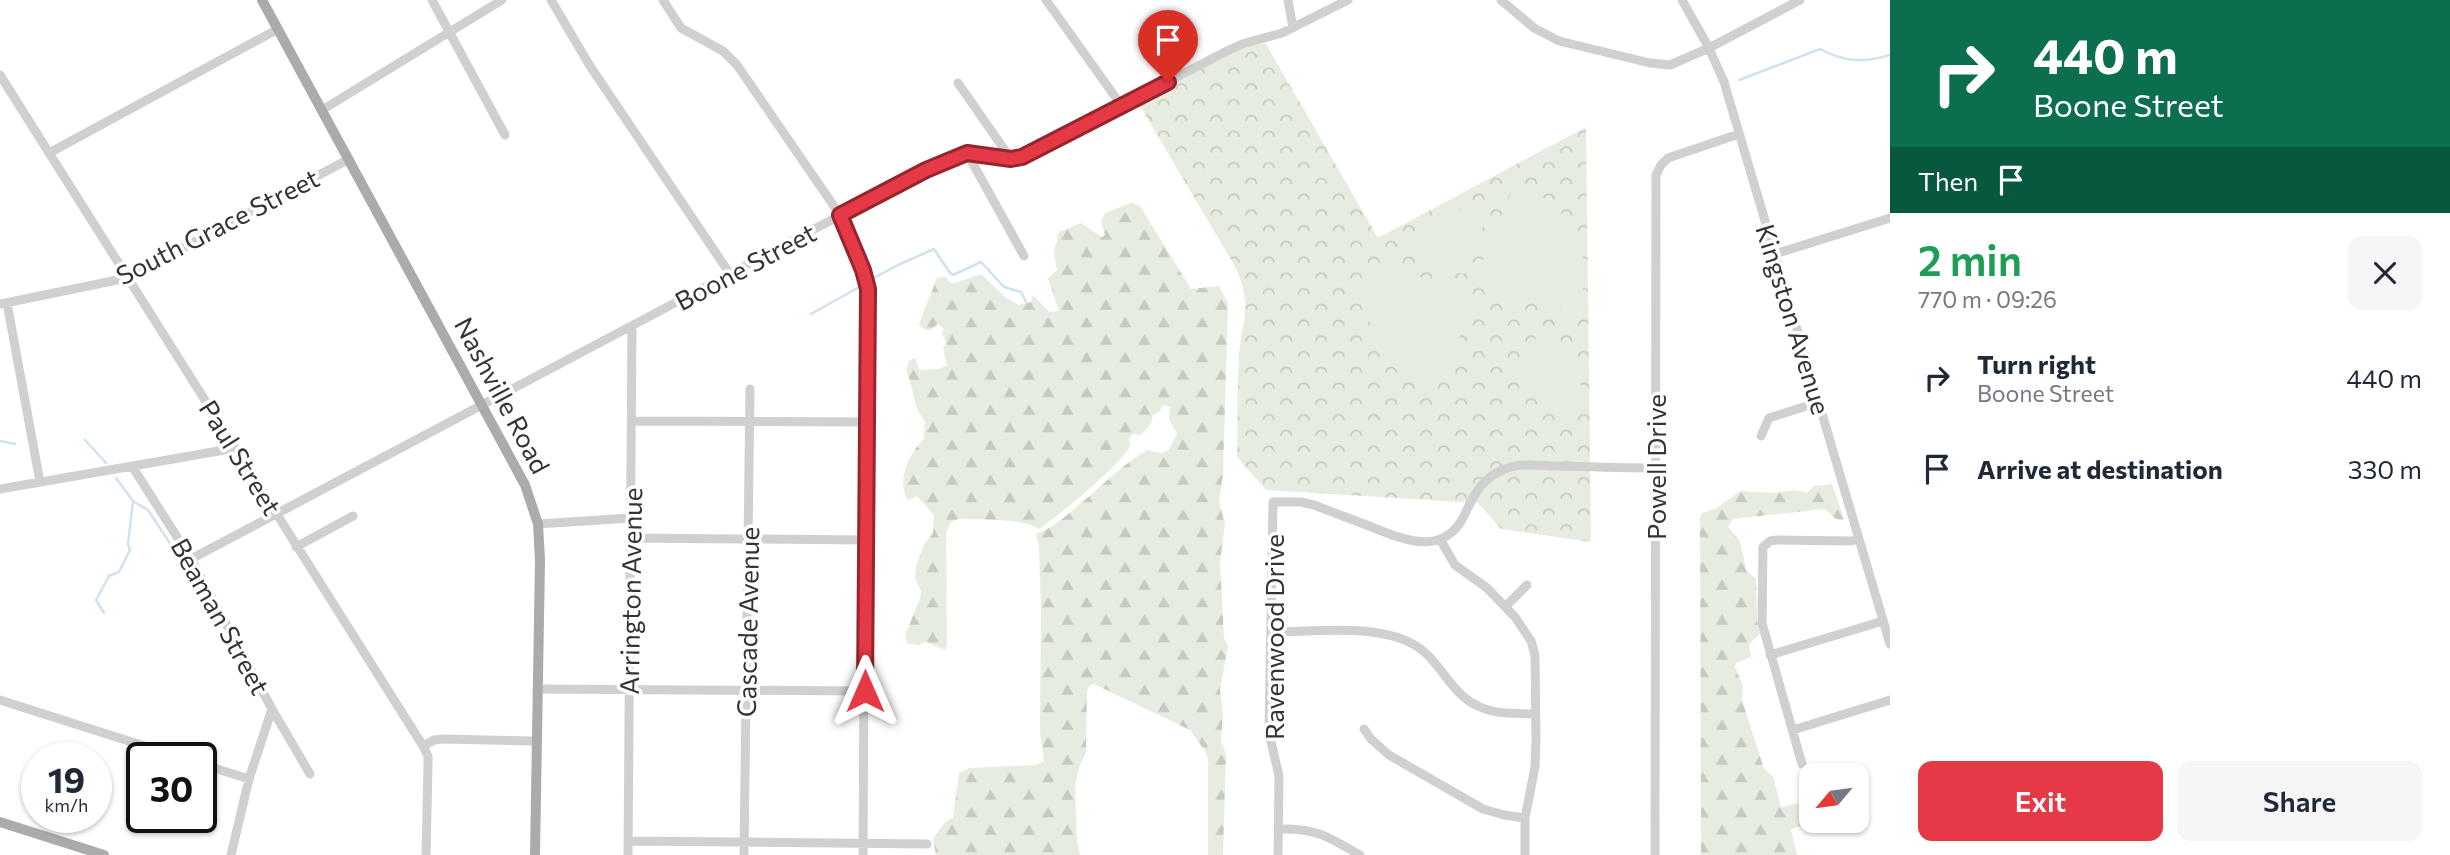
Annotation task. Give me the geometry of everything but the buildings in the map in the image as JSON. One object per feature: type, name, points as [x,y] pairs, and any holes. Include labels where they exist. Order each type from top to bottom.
[{"type":"main road","name":"Nashville Road","points":[[262,0],[483,404],[525,485],[538,524],[540,560],[535,855]]},
{"type":"main road","points":[[0,822],[104,855]]},
{"type":"street","points":[[432,0],[505,135]]},
{"type":"street","points":[[322,110],[502,0]]},
{"type":"street","points":[[551,0],[590,66],[730,274]]},
{"type":"street","points":[[663,0],[681,28],[730,57],[840,215],[868,289],[863,855]]},
{"type":"street","points":[[1046,0],[1121,105]]},
{"type":"street","points":[[1288,0],[1293,28]]},
{"type":"street","points":[[967,153],[1011,159],[1022,157],[1242,44],[1293,28],[1349,0]]},
{"type":"street","points":[[1501,0],[1534,28],[1559,41],[1650,64],[1670,65],[1709,48],[1800,0]]},
{"type":"street","name":"Kingston Avenue","points":[[1682,0],[1709,48],[1724,82],[1890,644]]},
{"type":"street","points":[[49,153],[278,29]]},
{"type":"street","name":"Paul Street","points":[[0,75],[4,89],[49,153],[423,746],[428,756],[426,855]]},
{"type":"street","points":[[958,83],[1011,159]]},
{"type":"street","name":"Powell Drive","points":[[1655,855],[1656,175],[1668,158],[1739,134]]},
{"type":"street","points":[[967,153],[1024,256]]},
{"type":"street","name":"Boone Street","points":[[191,559],[926,170],[967,153]]},
{"type":"street","name":"South Grace Street","points":[[3,304],[127,278],[349,159]]},
{"type":"street","points":[[1775,254],[1890,218]]},
{"type":"street","points":[[3,304],[40,482]]},
{"type":"street","name":"Arrington Avenue","points":[[628,855],[632,326]]},
{"type":"street","name":"Cascade Avenue","points":[[744,855],[750,388]]},
{"type":"street","points":[[1761,436],[1769,418],[1819,402]]},
{"type":"street","points":[[632,421],[867,422]]},
{"type":"street","points":[[0,489],[236,448]]},
{"type":"street","name":"Beaman Street","points":[[132,467],[191,559],[272,709],[249,779],[231,855]]},
{"type":"street","points":[[1525,855],[1525,818],[1535,767],[1535,655],[1531,641],[1506,606],[1455,565],[1440,539],[1462,520],[1473,493],[1506,468],[1655,468]]},
{"type":"street","name":"Ravenwood Drive","points":[[1278,855],[1279,776],[1269,733],[1273,502],[1314,505],[1404,540],[1430,542],[1440,539]]},
{"type":"street","points":[[296,547],[354,516]]},
{"type":"street","points":[[538,524],[631,518]]},
{"type":"street","points":[[631,538],[866,540]]},
{"type":"street","points":[[1802,763],[1762,622],[1762,554],[1765,543],[1777,540],[1859,539]]},
{"type":"street","points":[[1506,606],[1527,585]]},
{"type":"street","points":[[1770,655],[1884,621]]},
{"type":"street","points":[[1271,632],[1371,632],[1397,638],[1422,649],[1460,694],[1480,707],[1494,711],[1536,714]]},
{"type":"street","points":[[537,689],[865,691]]},
{"type":"street","points":[[0,700],[132,742]]},
{"type":"street","points":[[1793,730],[1890,700]]},
{"type":"street","points":[[272,709],[310,774]]},
{"type":"street","points":[[1364,729],[1389,755],[1483,809],[1504,816],[1525,818]]},
{"type":"street","points":[[423,746],[442,739],[536,741]]},
{"type":"street","points":[[217,769],[249,779]]},
{"type":"street","points":[[1279,829],[1298,828],[1319,832],[1360,855]]},
{"type":"street","points":[[628,841],[928,844]]},
{"type":"green space","points":[[1266,44],[1378,238],[1586,127],[1591,542],[1501,529],[1478,503],[1266,490],[1237,457],[1239,359],[1245,314],[1241,283],[1236,268],[1137,101],[1248,45]]},
{"type":"green space","points":[[1516,181],[1556,208],[1566,218],[1580,244],[1584,277],[1576,314],[1480,286],[1476,275]]},
{"type":"green space","points":[[1131,203],[1140,206],[1191,289],[1219,286],[1228,303],[1223,474],[1219,502],[1225,524],[1220,561],[1224,638],[1228,646],[1220,689],[1223,714],[1221,742],[1226,754],[1223,855],[1208,855],[1208,759],[1190,730],[1094,684],[1090,685],[1087,691],[1086,753],[1079,767],[1075,788],[1080,855],[936,855],[933,839],[944,823],[953,817],[959,773],[969,768],[1036,765],[1044,761],[1040,733],[1041,606],[1036,533],[1059,521],[1136,457],[1148,450],[1161,453],[1169,450],[1177,433],[1169,420],[1170,407],[1163,405],[1160,411],[1153,415],[1145,431],[1129,438],[1129,448],[1114,466],[1039,529],[1032,525],[1000,520],[959,519],[951,522],[946,532],[947,645],[945,650],[926,642],[919,645],[908,644],[905,635],[921,591],[915,578],[916,565],[925,543],[933,533],[934,515],[917,496],[908,500],[903,484],[909,459],[924,439],[925,421],[917,409],[906,370],[909,361],[915,358],[919,370],[939,369],[947,365],[943,348],[946,344],[942,333],[944,329],[938,324],[925,330],[919,324],[937,278],[946,277],[950,283],[955,283],[981,274],[1006,298],[1019,305],[1031,302],[1032,296],[1049,312],[1059,311],[1048,278],[1057,270],[1054,251],[1059,232],[1081,223],[1102,237],[1105,235],[1101,222],[1105,213]]},
{"type":"green space","points":[[1463,209],[1488,212],[1468,271],[1462,274],[1401,251],[1427,222],[1443,213]]},
{"type":"green space","points":[[1370,260],[1470,293],[1474,303],[1435,394],[1398,371],[1385,357],[1376,340],[1367,303]]},
{"type":"green space","points":[[1538,331],[1562,342],[1576,361],[1581,386],[1576,412],[1519,392],[1519,384]]},
{"type":"green space","points":[[1832,484],[1844,519],[1835,518],[1824,509],[1733,519],[1728,527],[1740,541],[1746,570],[1756,579],[1760,634],[1749,644],[1751,657],[1736,663],[1735,667],[1743,686],[1742,700],[1764,769],[1773,776],[1781,807],[1799,803],[1799,826],[1791,830],[1797,855],[1701,855],[1700,518],[1702,513],[1717,508],[1740,491],[1775,493],[1794,490],[1807,493],[1814,486]]},
{"type":"waterway","points":[[1739,80],[1820,49],[1837,57],[1854,60],[1890,55]]},
{"type":"waterway","points":[[868,281],[934,249],[953,275],[981,262],[1004,287],[1021,292],[1026,302]]},
{"type":"waterway","points":[[811,314],[863,285]]},
{"type":"waterway","points":[[85,440],[106,463]]},
{"type":"waterway","points":[[0,441],[15,444]]},
{"type":"waterway","points":[[116,478],[133,501],[148,510],[177,554]]},
{"type":"waterway","points":[[104,613],[96,600],[109,576],[119,572],[130,550],[128,544],[133,501]]},
{"type":"route","points":[[865,691],[868,289],[840,215],[926,170],[967,153],[1011,159],[1022,157],[1168,82]]}]
